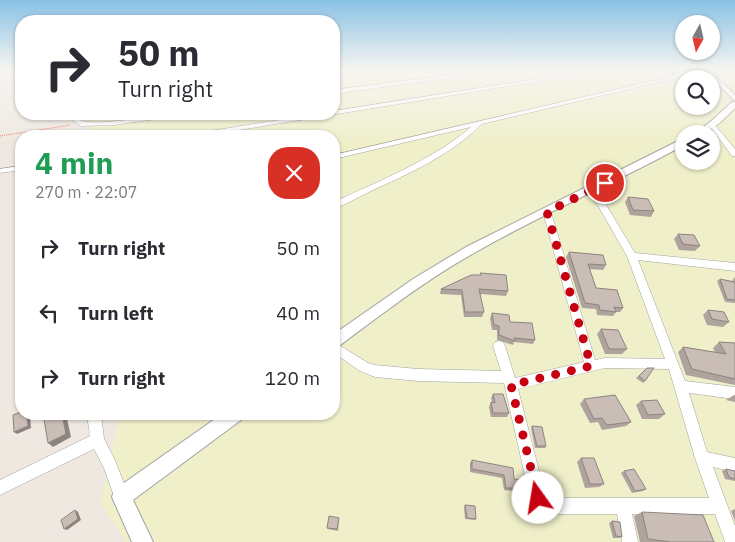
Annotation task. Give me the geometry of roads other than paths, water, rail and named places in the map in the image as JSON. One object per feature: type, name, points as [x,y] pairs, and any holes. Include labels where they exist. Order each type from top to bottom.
[{"type":"street","points":[[340,112],[446,95]]},
{"type":"street","points":[[340,156],[599,95]]},
{"type":"street","points":[[712,125],[735,104]]},
{"type":"street","points":[[75,120],[81,124],[130,120]]},
{"type":"street","points":[[229,130],[291,120]]},
{"type":"street","points":[[340,202],[394,176],[464,137],[480,123]]},
{"type":"street","points":[[720,135],[735,154]]},
{"type":"street","points":[[340,338],[423,277],[471,249],[593,190],[675,145]]},
{"type":"street","points":[[0,171],[15,169]]},
{"type":"street","points":[[593,190],[632,256],[681,386],[702,458],[733,542]]},
{"type":"street","points":[[547,212],[591,366]]},
{"type":"street","points":[[632,256],[735,267]]},
{"type":"street","points":[[499,346],[510,381],[541,504],[546,506],[719,506]]},
{"type":"street","points":[[340,351],[364,367],[375,371],[510,381],[621,362],[672,364]]},
{"type":"street","points":[[681,386],[735,393]]},
{"type":"street","points":[[95,420],[97,440],[110,465],[121,497],[143,542]]},
{"type":"street","points":[[121,497],[227,420]]},
{"type":"street","points":[[0,488],[97,440]]},
{"type":"street","points":[[702,458],[735,465]]},
{"type":"street","points":[[624,505],[630,542]]}]
